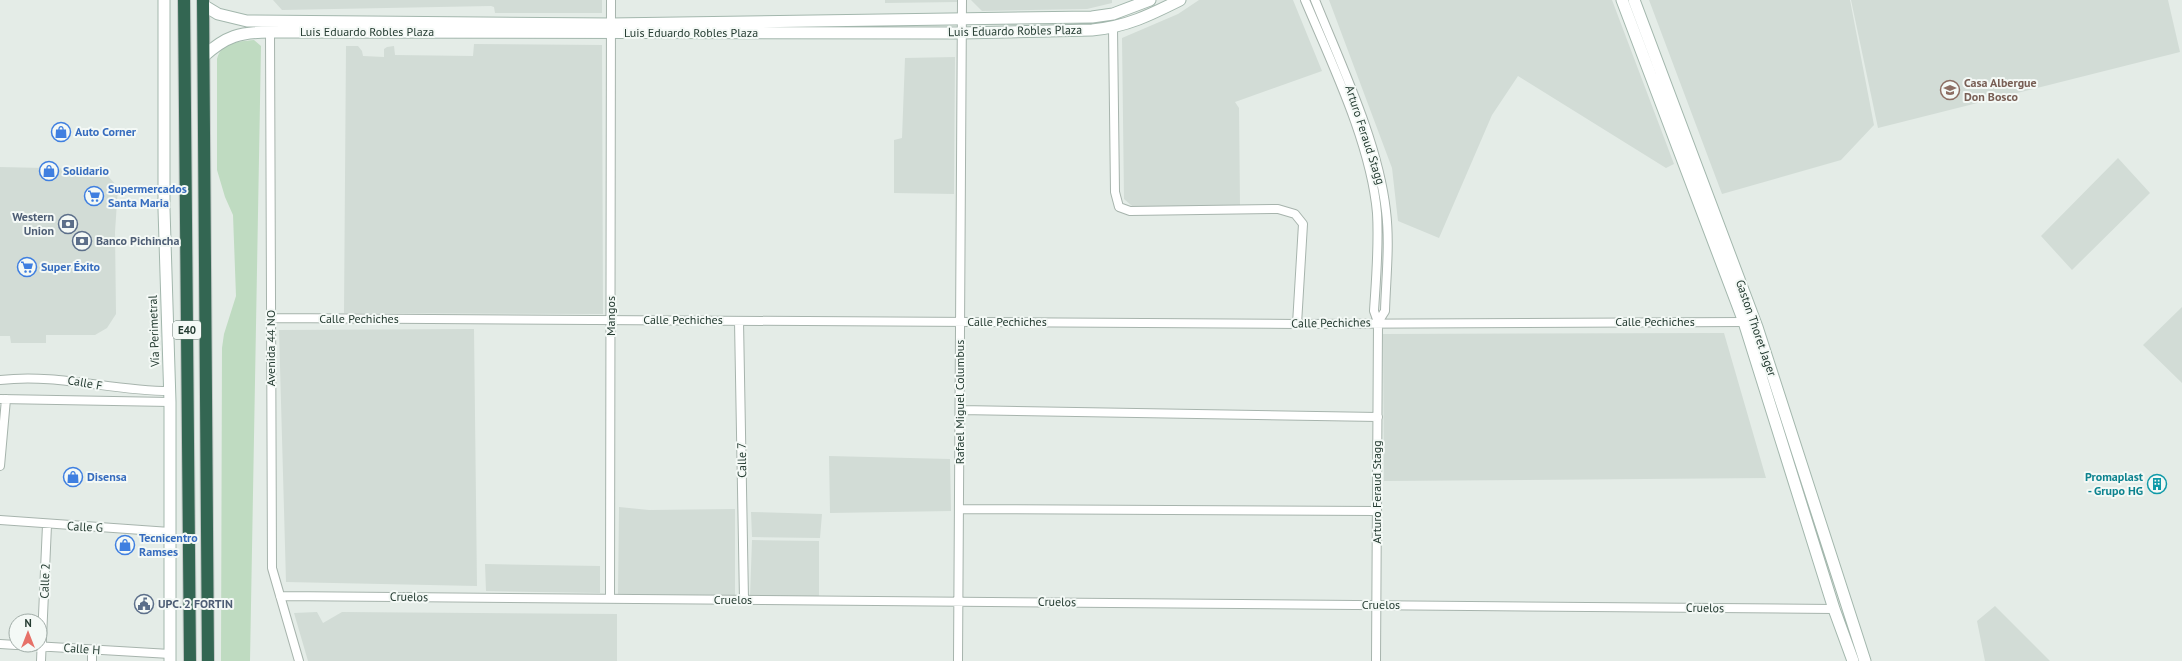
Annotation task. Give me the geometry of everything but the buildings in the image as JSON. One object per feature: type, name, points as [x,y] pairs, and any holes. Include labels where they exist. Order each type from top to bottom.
[{"type":"highway","name":"E40","points":[[184,0],[190,661]]},
{"type":"highway","name":"E40","points":[[203,3],[208,661]]},
{"type":"street","name":"Vía Perimetral","points":[[164,0],[164,209],[170,402],[170,658]]},
{"type":"street","name":"Mangos","points":[[610,599],[611,0]]},
{"type":"street","name":"Rafael Miguel Columbus","points":[[958,661],[962,0]]},
{"type":"street","name":"Luis Eduardo Robles Plaza","points":[[204,56],[217,44],[230,37],[246,32],[612,29],[962,19],[1092,17],[1113,14],[1150,0]]},
{"type":"street","name":"Luis Eduardo Robles Plaza","points":[[203,3],[218,14],[247,21],[612,29],[962,33],[1113,28],[1139,20],[1180,0]]},
{"type":"street","name":"Arturo Feraud Stagg","points":[[1304,0],[1351,114],[1369,169],[1377,219],[1374,311],[1378,322],[1376,661]]},
{"type":"street","name":"Arturo Feraud Stagg","points":[[1315,0],[1359,111],[1377,167],[1386,209],[1388,228],[1385,311],[1378,322]]},
{"type":"street","name":"Gaston Thoret Jager","points":[[1622,0],[1744,322],[1834,610],[1853,661]]},
{"type":"street","name":"Gaston Thoret Jager","points":[[1634,0],[1754,319],[1865,661]]},
{"type":"street","points":[[1113,28],[1115,192],[1119,207],[1130,211],[1278,209],[1295,214],[1303,224],[1297,324]]},
{"type":"street","name":"Avenida 44 NO","points":[[270,32],[272,568],[299,661]]},
{"type":"street","name":"Calle Pechiches","points":[[271,318],[1297,324],[1378,322],[1744,322]]},
{"type":"street","name":"Calle 7","points":[[740,321],[744,600]]},
{"type":"street","name":"Calle F","points":[[0,380],[18,378],[60,379],[137,391],[169,391]]},
{"type":"street","name":"Calle F","points":[[3,399],[170,402]]},
{"type":"street","points":[[0,466],[3,399]]},
{"type":"street","points":[[960,410],[1378,417]]},
{"type":"street","points":[[959,509],[1376,511]]},
{"type":"street","name":"Calle G","points":[[0,520],[170,532]]},
{"type":"street","name":"Calle 2","points":[[43,613],[47,524]]},
{"type":"street","name":"Cruelos","points":[[280,596],[1834,610]]},
{"type":"street","name":"Calle H","points":[[48,646],[170,658]]},
{"type":"street","points":[[92,650],[92,661]]},
{"type":"shaded area","points":[[273,0],[602,0],[602,13],[495,13],[494,7],[491,6],[282,10]]},
{"type":"shaded area","points":[[885,0],[958,0],[958,2],[885,3]]},
{"type":"shaded area","points":[[971,0],[1112,0],[1112,3],[1087,9],[982,11]]},
{"type":"shaded area","points":[[1199,0],[1293,0],[1322,71],[1235,102],[1239,108],[1240,206],[1132,206],[1124,199],[1122,38],[1178,14]]},
{"type":"shaded area","points":[[1329,0],[1612,0],[1674,164],[1666,168],[1518,76],[1492,115],[1439,238],[1398,221],[1392,168]]},
{"type":"shaded area","points":[[1649,0],[1850,0],[1874,125],[1841,160],[1722,194]]},
{"type":"shaded area","name":"Casa Albergue Don Bosco","points":[[1851,0],[2168,0],[2180,52],[1878,128]]},
{"type":"shaded area","points":[[474,44],[602,45],[603,314],[344,313],[346,46],[358,46],[362,51],[363,56],[384,57],[384,49],[394,46],[395,55],[473,56]]},
{"type":"shaded area","points":[[955,57],[954,194],[894,193],[894,140],[902,138],[905,58]]},
{"type":"shaded area","points":[[2118,158],[2150,193],[2072,270],[2041,236]]},
{"type":"shaded area","points":[[0,167],[89,169],[107,175],[118,187],[115,232],[116,314],[107,328],[95,335],[46,335],[46,343],[11,343],[10,336],[0,336]]},
{"type":"shaded area","points":[[2182,307],[2182,383],[2143,345]]},
{"type":"shaded area","points":[[474,329],[477,586],[286,582],[279,330]]},
{"type":"shaded area","points":[[1724,333],[1766,478],[1384,481],[1383,334]]},
{"type":"shaded area","points":[[829,456],[950,459],[951,511],[830,513]]},
{"type":"shaded area","points":[[619,507],[649,510],[735,509],[735,597],[618,595]]},
{"type":"shaded area","points":[[751,512],[822,514],[820,538],[752,537]]},
{"type":"shaded area","points":[[752,540],[819,541],[819,597],[750,597]]},
{"type":"shaded area","points":[[485,564],[600,566],[600,593],[486,591]]},
{"type":"shaded area","points":[[1995,606],[2050,661],[1985,661],[1977,621]]},
{"type":"shaded area","points":[[317,612],[323,623],[342,612],[617,614],[617,661],[308,661],[294,613]]},
{"type":"green space","points":[[254,40],[261,46],[250,661],[221,661],[222,348],[224,334],[236,296],[233,215],[225,197],[217,170],[217,59],[219,53],[226,46],[236,42]]},
{"type":"place","name":"Casa Albergue Don Bosco","points":[[1950,90]]},
{"type":"place","name":"Auto Corner","points":[[61,132]]},
{"type":"place","name":"Solidario","points":[[49,171]]},
{"type":"place","name":"Supermercados Santa Maria","points":[[94,196]]},
{"type":"place","name":"Western Union","points":[[68,224]]},
{"type":"place","name":"Banco Pichincha","points":[[82,241]]},
{"type":"place","name":"Super Éxito","points":[[27,267]]},
{"type":"place","name":"Disensa","points":[[73,477]]},
{"type":"place","name":"Promaplast - Grupo HG","points":[[2157,484]]},
{"type":"place","name":"Tecnicentro Ramses","points":[[125,545]]},
{"type":"place","name":"UPC. 2 FORTIN","points":[[144,604]]}]
